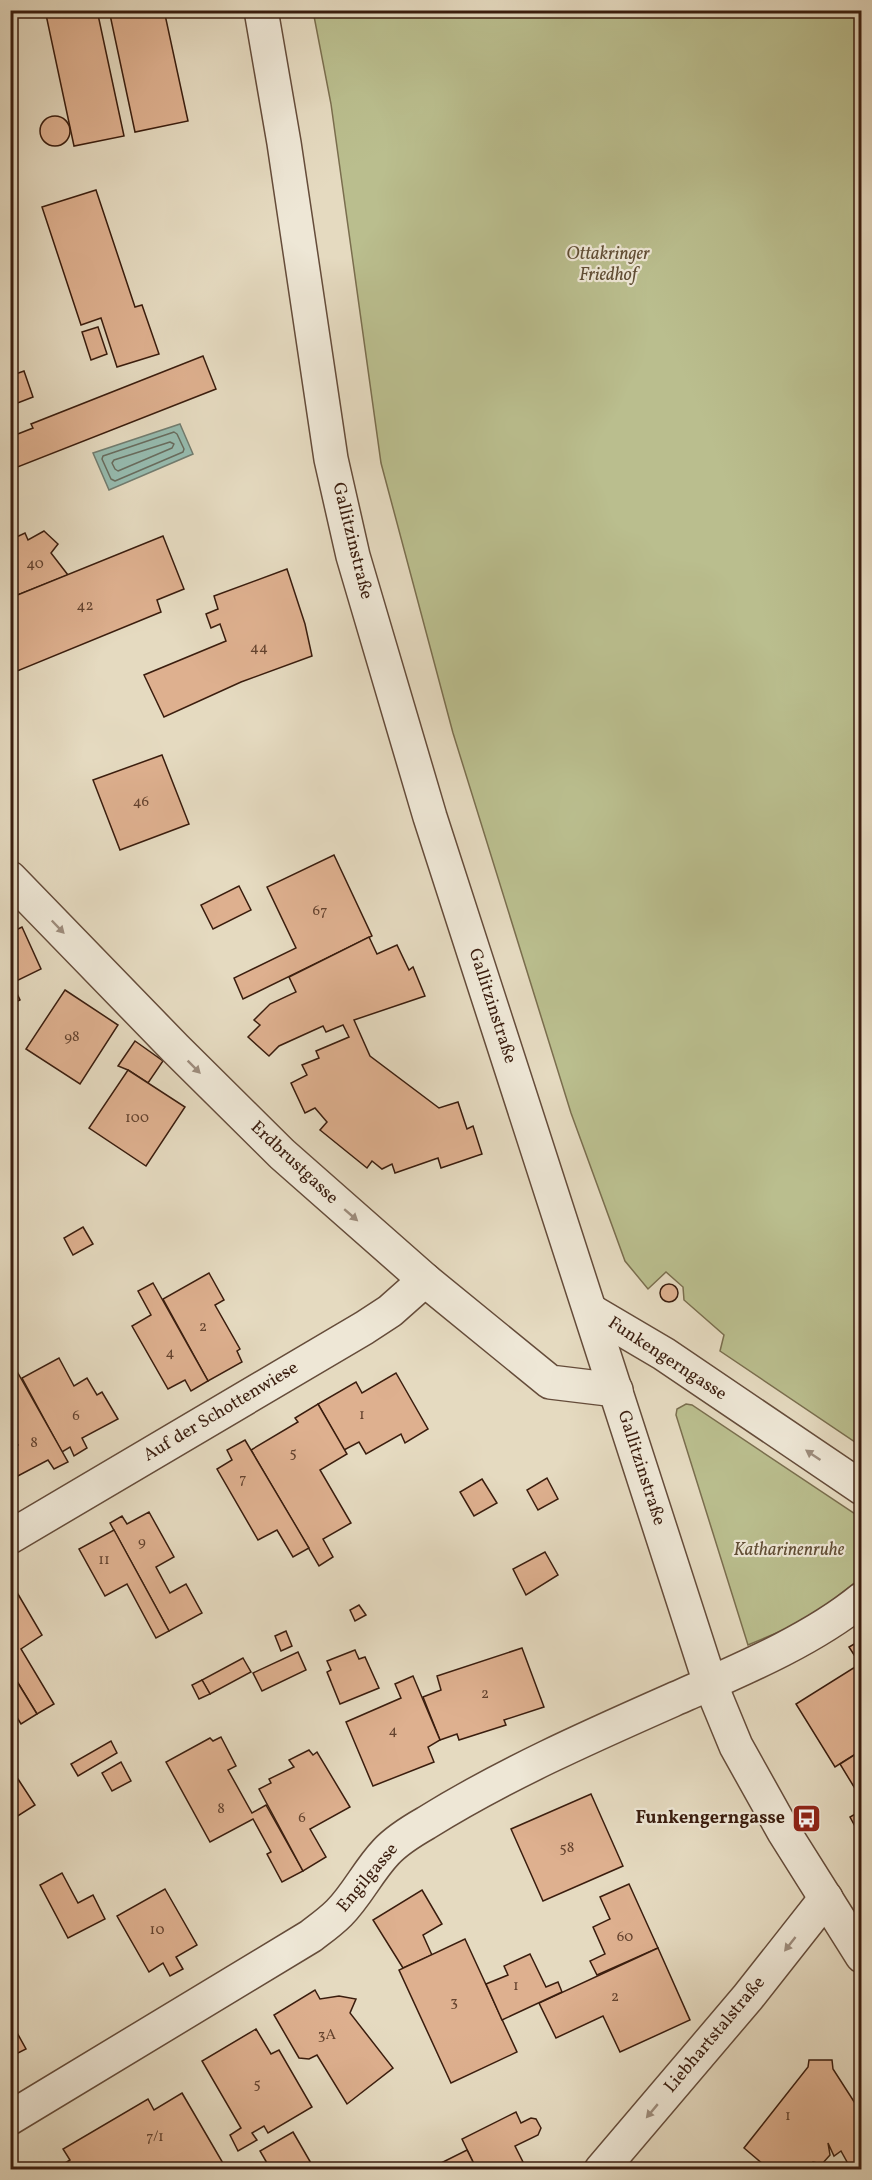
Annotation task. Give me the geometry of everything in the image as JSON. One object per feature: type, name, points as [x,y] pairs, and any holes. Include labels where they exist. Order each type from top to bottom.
[{"type":"street","name":"Gallitzinstraße","points":[[261,10],[284,143],[331,459],[353,556],[430,817],[710,1683],[736,1746],[784,1832],[861,1956]]},
{"type":"street","name":"Erdbrustgasse","points":[[13,884],[282,1154],[425,1280],[550,1382],[616,1390]]},
{"type":"street","name":"Auf der Schottenwiese","points":[[10,1537],[364,1328],[390,1311],[425,1280]]},
{"type":"street","name":"Funkengerngasse","points":[[591,1311],[664,1354],[861,1488]]},
{"type":"street","points":[[710,1683],[827,1625],[861,1599]]},
{"type":"street","name":"Engilgasse","points":[[10,2118],[311,1936],[339,1913],[386,1851],[428,1821],[552,1755],[710,1683]]},
{"type":"street","name":"Liebhartstalstraße","points":[[601,2169],[748,1997],[826,1898]]},
{"type":"green space","name":"Ottakringer Friedhof","points":[[313,11],[861,11],[861,1446],[720,1351],[724,1335],[684,1300],[683,1287],[666,1272],[648,1289],[625,1261],[571,1113],[453,733],[381,463],[331,104]]},
{"type":"green space","name":"Katharinenruhe","points":[[686,1404],[692,1405],[861,1518],[861,1578],[805,1621],[748,1645],[676,1415],[677,1409]]},
{"type":"water","points":[[180,424],[193,454],[109,490],[93,453]]},
{"type":"building","points":[[45,10],[97,10],[124,136],[74,146]]},
{"type":"building","points":[[109,10],[164,10],[188,121],[135,132]]},
{"type":"building","points":[[55,116],[65,121],[70,131],[65,141],[55,146],[45,141],[40,131],[45,121]]},
{"type":"building","points":[[96,190],[135,307],[142,305],[159,354],[117,367],[101,318],[81,325],[42,207]]},
{"type":"building","points":[[98,327],[107,354],[91,360],[82,332]]},
{"type":"building","points":[[203,356],[216,389],[10,470],[10,437],[33,428],[31,424]]},
{"type":"building","points":[[24,371],[33,397],[10,406],[10,376]]},
{"type":"building","points":[[44,531],[58,544],[51,553],[68,575],[10,598],[10,540],[25,533],[28,540]]},
{"type":"building","points":[[163,536],[184,589],[157,600],[161,612],[10,674],[10,598]]},
{"type":"building","points":[[287,569],[305,624],[312,656],[241,682],[164,717],[144,675],[226,641],[220,624],[211,628],[206,614],[218,609],[214,596]]},
{"type":"building","points":[[162,755],[189,824],[120,850],[93,780]]},
{"type":"building","points":[[334,855],[372,936],[243,999],[234,978],[296,948],[267,887]]},
{"type":"building","points":[[239,886],[251,910],[213,929],[201,905]]},
{"type":"building","points":[[22,927],[41,969],[12,983],[20,1000],[10,1005],[10,933]]},
{"type":"building","points":[[369,937],[377,954],[397,945],[409,970],[413,967],[425,996],[354,1020],[370,1056],[439,1108],[458,1102],[467,1129],[473,1126],[482,1154],[441,1168],[438,1158],[395,1173],[392,1164],[382,1169],[372,1161],[367,1168],[320,1130],[327,1122],[315,1108],[305,1113],[291,1083],[307,1075],[302,1065],[319,1058],[316,1051],[349,1037],[343,1025],[326,1032],[323,1026],[279,1046],[269,1056],[248,1037],[260,1025],[254,1020],[270,1004],[296,992],[289,977]]},
{"type":"building","points":[[65,990],[118,1025],[80,1084],[26,1049]]},
{"type":"building","points":[[135,1041],[163,1061],[148,1083],[118,1066]]},
{"type":"building","points":[[128,1070],[185,1107],[146,1166],[89,1128]]},
{"type":"building","points":[[83,1227],[93,1244],[73,1255],[64,1238]]},
{"type":"building","points":[[209,1273],[224,1300],[215,1305],[240,1349],[237,1351],[242,1362],[208,1381],[163,1299]]},
{"type":"building","points":[[153,1283],[208,1381],[191,1391],[185,1380],[168,1389],[132,1326],[151,1315],[138,1291]]},
{"type":"building","points":[[669,1284],[675,1287],[678,1293],[675,1299],[669,1302],[663,1299],[660,1293],[663,1287]]},
{"type":"building","points":[[59,1358],[74,1386],[87,1378],[97,1395],[102,1392],[118,1419],[82,1438],[87,1448],[74,1456],[70,1447],[62,1452],[22,1378]]},
{"type":"building","points":[[10,1359],[68,1462],[54,1469],[48,1460],[14,1478],[10,1473],[10,1449],[18,1445],[10,1433]]},
{"type":"building","points":[[396,1373],[428,1429],[405,1443],[401,1434],[366,1454],[359,1442],[344,1450],[318,1404],[356,1382],[362,1393]]},
{"type":"building","points":[[318,1404],[347,1454],[320,1470],[351,1523],[323,1539],[333,1557],[319,1566],[251,1450],[298,1422],[295,1418]]},
{"type":"building","points":[[245,1440],[309,1548],[293,1557],[277,1530],[258,1540],[217,1469],[232,1460],[227,1450]]},
{"type":"building","points":[[547,1478],[558,1499],[538,1510],[527,1490]]},
{"type":"building","points":[[482,1479],[497,1503],[474,1516],[460,1492]]},
{"type":"building","points":[[149,1512],[174,1557],[156,1567],[170,1593],[186,1584],[202,1613],[169,1631],[110,1523],[122,1516],[127,1524]]},
{"type":"building","points":[[114,1530],[169,1631],[156,1638],[127,1584],[105,1596],[79,1549]]},
{"type":"building","points":[[545,1552],[558,1575],[526,1595],[513,1569]]},
{"type":"building","points":[[15,1589],[42,1635],[21,1649],[54,1704],[37,1714],[10,1670],[10,1592]]},
{"type":"building","points":[[359,1605],[366,1615],[355,1621],[350,1610]]},
{"type":"building","points":[[286,1631],[292,1646],[281,1651],[275,1636]]},
{"type":"building","points":[[861,1640],[862,1750],[835,1767],[796,1704],[860,1664],[849,1647]]},
{"type":"building","points":[[522,1648],[544,1707],[504,1720],[506,1725],[459,1740],[457,1734],[440,1740],[423,1697],[441,1690],[437,1676]]},
{"type":"building","points":[[355,1650],[359,1659],[365,1657],[379,1688],[340,1704],[327,1672],[331,1670],[327,1661]]},
{"type":"building","points":[[298,1652],[306,1670],[262,1691],[253,1673]]},
{"type":"building","points":[[243,1658],[251,1672],[210,1694],[202,1680]]},
{"type":"building","points":[[10,1670],[37,1714],[21,1724],[10,1706]]},
{"type":"building","points":[[413,1676],[440,1740],[428,1747],[434,1762],[373,1786],[346,1722],[401,1698],[395,1684]]},
{"type":"building","points":[[202,1680],[210,1694],[199,1699],[192,1685]]},
{"type":"building","points":[[221,1737],[236,1766],[228,1770],[252,1813],[266,1805],[303,1871],[282,1882],[267,1854],[271,1852],[253,1819],[210,1842],[166,1762],[210,1738],[213,1741]]},
{"type":"building","points":[[111,1741],[117,1753],[78,1776],[71,1764]]},
{"type":"building","points":[[309,1750],[313,1755],[317,1752],[350,1807],[310,1829],[326,1857],[303,1871],[259,1789],[271,1783],[269,1779],[294,1767],[289,1760]]},
{"type":"building","points":[[862,1750],[862,1800],[840,1764]]},
{"type":"building","points":[[121,1762],[131,1781],[112,1791],[102,1773]]},
{"type":"building","points":[[18,1779],[35,1805],[13,1819],[10,1815],[10,1783]]},
{"type":"building","points":[[591,1794],[623,1866],[543,1901],[511,1829]]},
{"type":"building","points":[[862,1810],[862,1825],[856,1828],[850,1817]]},
{"type":"building","points":[[62,1873],[78,1903],[93,1895],[105,1919],[68,1938],[40,1885]]},
{"type":"building","points":[[629,1884],[658,1948],[597,1975],[590,1961],[605,1954],[593,1927],[610,1919],[600,1897]]},
{"type":"building","points":[[165,1889],[197,1945],[176,1957],[183,1969],[170,1976],[163,1963],[149,1972],[117,1916]]},
{"type":"building","points":[[422,1890],[442,1924],[423,1935],[432,1955],[403,1968],[373,1920]]},
{"type":"building","points":[[465,1939],[517,2052],[451,2083],[399,1970]]},
{"type":"building","points":[[658,1948],[690,2020],[620,2052],[603,2016],[556,2038],[539,2003]]},
{"type":"building","points":[[530,1954],[546,1987],[558,1982],[562,1992],[502,2020],[486,1984],[508,1975],[504,1966]]},
{"type":"building","points":[[315,1990],[320,1999],[339,1996],[356,1999],[350,2013],[393,2068],[347,2104],[317,2055],[309,2059],[299,2058],[274,2015]]},
{"type":"building","points":[[10,2020],[26,2049],[10,2057]]},
{"type":"building","points":[[256,2029],[271,2054],[279,2050],[312,2107],[268,2133],[264,2126],[252,2133],[257,2140],[238,2151],[230,2135],[241,2128],[202,2061]]},
{"type":"building","points":[[809,2060],[832,2060],[833,2069],[862,2114],[862,2165],[851,2169],[841,2151],[834,2156],[828,2143],[830,2155],[822,2164],[813,2162],[807,2170],[770,2170],[744,2148],[808,2067]]},
{"type":"building","points":[[182,2093],[227,2170],[54,2170],[70,2160],[63,2149],[148,2099],[154,2110]]},
{"type":"building","points":[[516,2112],[521,2123],[531,2118],[536,2119],[541,2128],[538,2135],[515,2146],[523,2162],[507,2170],[495,2170],[492,2163],[486,2166],[485,2170],[477,2170],[462,2139]]},
{"type":"building","points":[[293,2132],[315,2170],[271,2170],[260,2151]]},
{"type":"building","points":[[467,2150],[477,2170],[427,2170]]},
{"type":"place","name":"Funkengerngasse","points":[[806,1818]]}]
